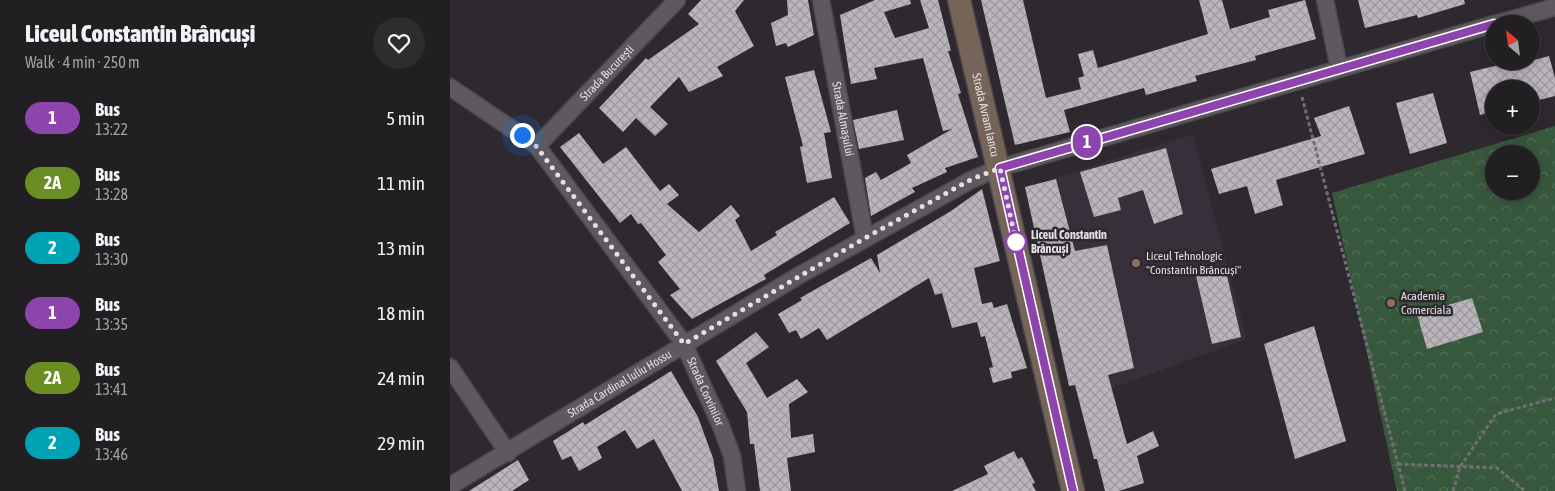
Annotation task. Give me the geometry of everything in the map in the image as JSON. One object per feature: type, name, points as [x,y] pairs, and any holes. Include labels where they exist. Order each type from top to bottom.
[{"type":"street","name":"Strada București","points":[[536,146],[677,0]]},
{"type":"street","name":"Strada Almașului","points":[[821,0],[865,238]]},
{"type":"street","name":"Strada Avram Iancu","points":[[959,0],[1000,168],[1073,491]]},
{"type":"street","points":[[1325,0],[1340,68]]},
{"type":"street","name":"Strada Cardinal Iuliu Hossu","points":[[1527,15],[1555,7]]},
{"type":"street","name":"Strada Cardinal Iuliu Hossu","points":[[450,486],[508,453],[684,344],[865,238],[972,179],[1000,168],[1485,27]]},
{"type":"street","name":"Strada Corvinilor","points":[[450,87],[536,146],[684,344],[722,426],[732,456],[737,491]]},
{"type":"street","points":[[450,367],[508,453]]},
{"type":"path","points":[[1297,81],[1405,491]]},
{"type":"path","points":[[1452,491],[1460,467],[1496,414],[1555,398]]},
{"type":"path","points":[[1398,464],[1497,468],[1525,491]]},
{"type":"shaded area","name":"Liceul Tehnologic \"Constantin Brâncuși\"","points":[[1193,134],[1247,339],[1079,400],[1026,187]]},
{"type":"green space","points":[[1555,126],[1555,491],[1397,491],[1332,193],[1485,147],[1485,200],[1540,200],[1540,145],[1492,145],[1525,135],[1540,135],[1540,131]]},
{"type":"building","points":[[701,0],[744,0],[735,11],[754,46],[717,67],[723,76],[689,92],[679,77],[650,107],[668,124],[655,136],[636,118],[623,132],[599,108],[646,58],[648,60],[699,24],[688,14]]},
{"type":"building","points":[[787,0],[808,0],[814,35],[788,47],[786,43],[776,46],[771,23],[788,15]]},
{"type":"building","points":[[875,0],[910,0],[911,4],[884,12],[895,38],[929,28],[920,0],[938,0],[951,51],[948,51],[961,93],[958,94],[978,157],[945,168],[947,172],[912,188],[915,192],[871,216],[865,178],[876,172],[881,180],[911,163],[907,155],[952,129],[943,131],[923,58],[874,68],[877,79],[851,84],[840,15]]},
{"type":"building","points":[[981,0],[1023,0],[1046,98],[1081,89],[1078,78],[1084,76],[1078,54],[1093,50],[1098,68],[1208,34],[1199,0],[1222,0],[1230,29],[1270,17],[1268,10],[1305,0],[1316,39],[1255,56],[1256,60],[1195,76],[1197,81],[1146,95],[1144,88],[1064,110],[1070,132],[1015,145]]},
{"type":"building","points":[[1358,0],[1464,0],[1465,4],[1418,18],[1417,15],[1365,28]]},
{"type":"building","points":[[1549,56],[1555,78],[1555,96],[1540,100],[1540,80],[1485,80],[1485,114],[1480,115],[1470,72],[1485,68],[1485,70],[1540,70],[1540,58]]},
{"type":"building","points":[[814,70],[831,132],[824,133],[832,178],[807,183],[800,147],[803,146],[785,77]]},
{"type":"building","points":[[1433,93],[1447,143],[1410,154],[1396,103]]},
{"type":"building","points":[[1349,106],[1365,154],[1276,180],[1283,205],[1255,214],[1247,186],[1219,194],[1211,169],[1321,136],[1314,118]]},
{"type":"building","points":[[897,110],[904,140],[859,149],[853,120]]},
{"type":"building","points":[[579,133],[603,164],[626,147],[660,191],[669,184],[679,195],[667,204],[699,232],[731,205],[740,216],[735,220],[751,251],[777,235],[775,232],[834,197],[850,223],[764,275],[766,279],[692,319],[670,295],[680,289],[658,262],[666,255],[641,223],[638,224],[631,214],[620,223],[560,147]]},
{"type":"building","points":[[1166,148],[1183,214],[1154,224],[1143,190],[1118,198],[1121,210],[1094,217],[1080,172]]},
{"type":"building","points":[[1056,179],[1075,251],[1107,245],[1134,368],[1108,375],[1127,444],[1153,431],[1159,446],[1137,456],[1144,483],[1119,491],[1105,491],[1097,459],[1094,459],[1075,385],[1069,386],[1025,187]]},
{"type":"building","points":[[982,189],[1000,261],[974,268],[982,304],[992,302],[994,308],[1007,304],[1027,368],[1011,372],[1012,378],[993,383],[989,368],[993,367],[985,336],[981,337],[977,322],[952,328],[942,293],[935,295],[929,278],[827,340],[819,328],[801,339],[796,330],[789,333],[778,314],[802,300],[800,298],[871,258],[880,273],[877,255],[951,211]]},
{"type":"building","points":[[1225,267],[1241,337],[1212,344],[1196,276]]},
{"type":"building","points":[[1472,298],[1483,332],[1427,349],[1417,314]]},
{"type":"building","points":[[1314,326],[1346,441],[1295,459],[1264,344]]},
{"type":"building","points":[[756,332],[769,347],[746,363],[767,398],[797,379],[808,392],[789,404],[791,438],[813,434],[815,452],[787,458],[791,491],[760,491],[754,444],[750,444],[747,412],[716,361]]},
{"type":"building","points":[[671,371],[698,417],[713,458],[719,491],[682,491],[654,439],[637,449],[625,430],[597,447],[602,458],[579,471],[571,456],[562,460],[553,441],[583,422],[585,425]]},
{"type":"building","points":[[1014,451],[1018,459],[1022,457],[1035,483],[1032,484],[1036,491],[952,491],[988,474],[984,466]]},
{"type":"building","points":[[518,460],[529,480],[512,491],[469,491]]},
{"type":"bus line","name":"1","points":[[1073,491],[1000,168],[1485,27]]},
{"type":"place","name":"Liceul Constantin Brâncuși","points":[[1016,242]]},
{"type":"place","name":"Liceul Tehnologic \"Constantin Brâncuși\"","points":[[1136,263]]},
{"type":"place","name":"Academia Comerciala","points":[[1391,303]]},
{"type":"route","points":[[522,135],[536,146],[684,344],[865,238],[972,179],[1000,168],[1016,242]]}]
